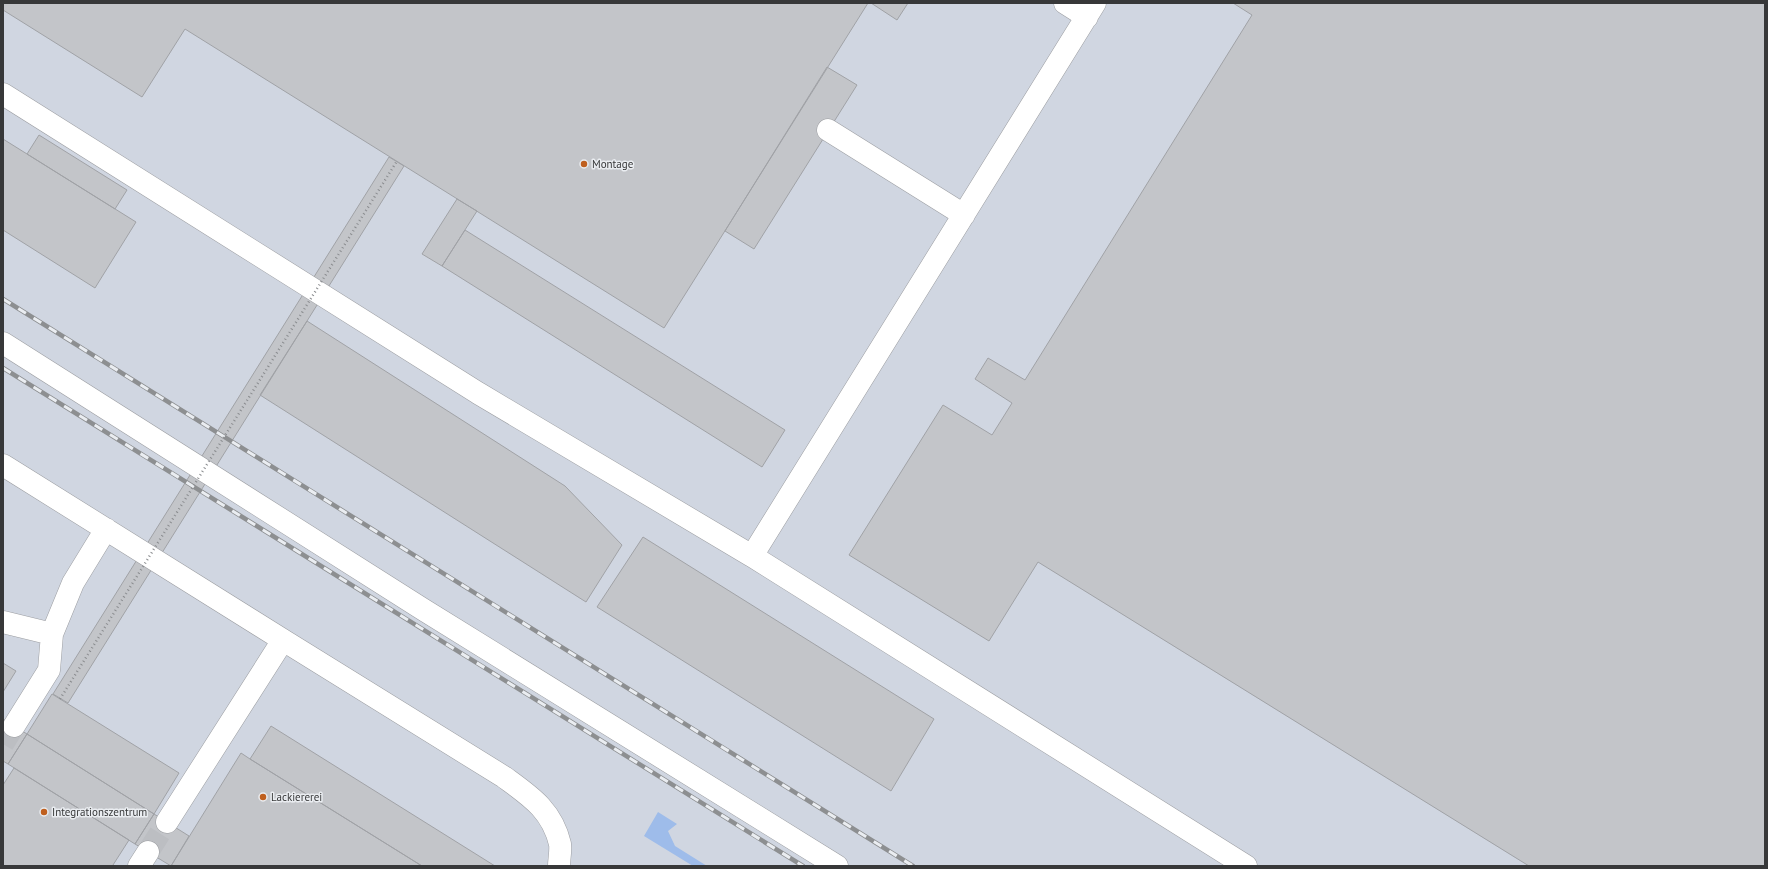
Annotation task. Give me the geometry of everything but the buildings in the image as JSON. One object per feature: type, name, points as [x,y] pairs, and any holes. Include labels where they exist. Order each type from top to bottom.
[{"type":"lane","points":[[752,556],[1091,10],[1066,3]]},
{"type":"lane","points":[[3,94],[478,393],[752,556],[1246,866]]},
{"type":"lane","points":[[828,130],[964,215]]},
{"type":"lane","points":[[3,343],[424,610],[837,866]]},
{"type":"lane","points":[[3,465],[504,777],[535,799],[551,821],[560,846],[559,866]]},
{"type":"lane","points":[[14,726],[49,670],[52,634],[73,583],[106,529]]},
{"type":"lane","points":[[3,622],[52,634]]},
{"type":"lane","points":[[167,822],[283,640]]},
{"type":"path","points":[[60,699],[397,161]]},
{"type":"shaded area","points":[[3,3],[1765,3],[1765,866],[3,866]]},
{"type":"shaded area","points":[[658,812],[677,824],[668,831],[675,846],[707,866],[693,866],[644,836]]},
{"type":"tunnel","points":[[3,744],[14,726]]},
{"type":"tunnel","points":[[148,852],[167,822]]},
{"type":"railway","points":[[3,299],[913,866]]},
{"type":"railway","points":[[3,368],[803,866]]},
{"type":"place","name":"Montage","points":[[584,164]]},
{"type":"place","name":"Lackiererei","points":[[263,797]]},
{"type":"place","name":"Integrationszentrum","points":[[44,812]]}]
